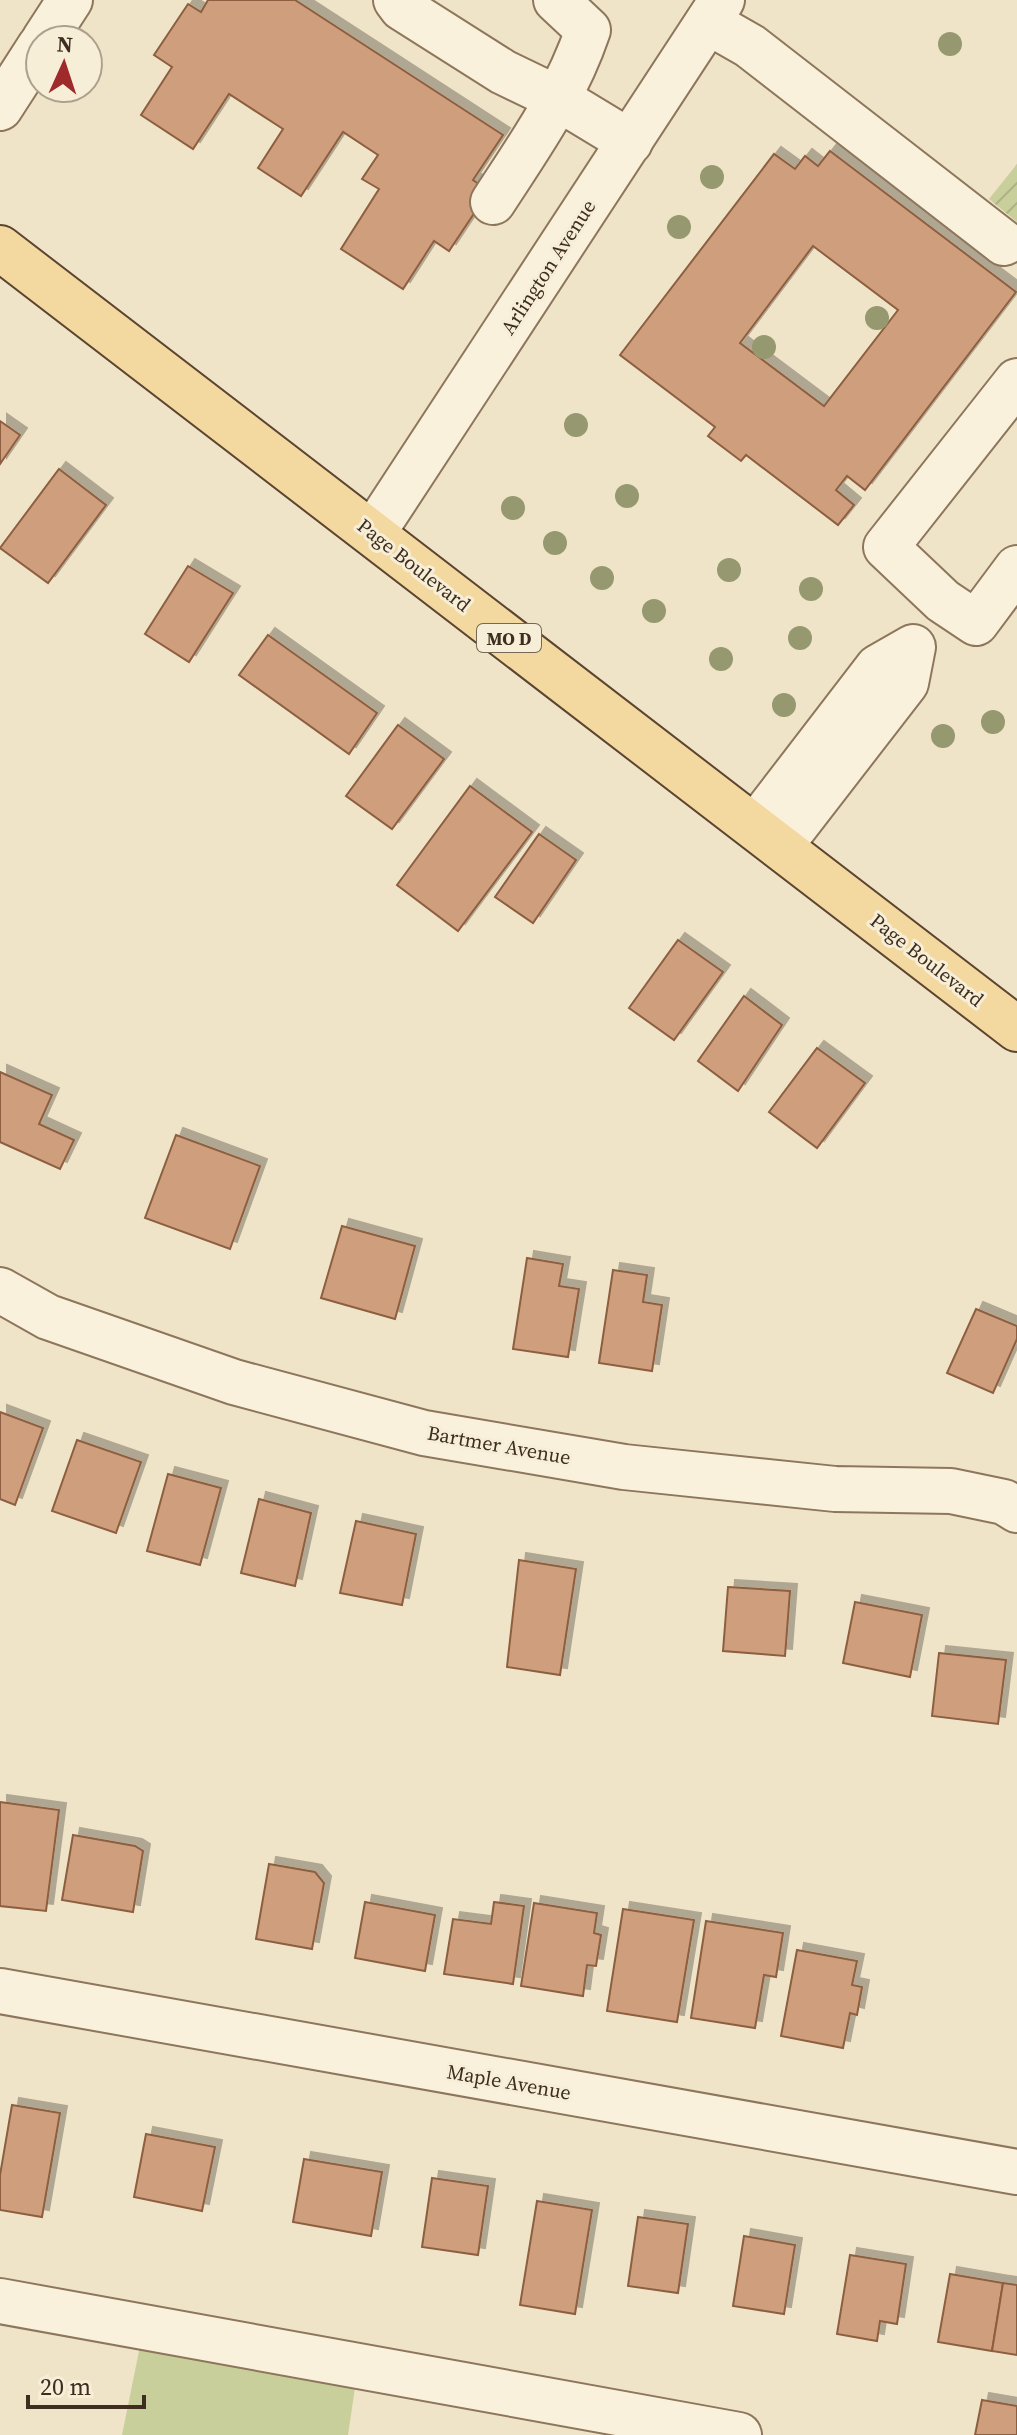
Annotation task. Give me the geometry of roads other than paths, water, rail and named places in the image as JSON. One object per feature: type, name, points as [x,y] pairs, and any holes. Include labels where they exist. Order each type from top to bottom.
[{"type":"main road","name":"Page Boulevard","points":[[0,248],[1017,1029]]},
{"type":"street","points":[[54,24],[70,0]]},
{"type":"street","points":[[396,0],[402,8],[503,72],[559,99],[630,142]]},
{"type":"street","points":[[493,202],[559,99],[588,30],[556,0]]},
{"type":"street","points":[[715,11],[750,46],[1004,243]]},
{"type":"street","name":"Arlington Avenue","points":[[373,533],[715,11]]},
{"type":"street","points":[[0,108],[24,71]]},
{"type":"street","points":[[1017,381],[886,547],[943,601],[976,623],[1017,568]]},
{"type":"street","points":[[767,837],[906,683],[913,647],[943,601]]},
{"type":"street","name":"Bartmer Avenue","points":[[0,1290],[48,1317],[234,1382],[424,1433],[624,1467],[835,1489],[951,1491],[1004,1502],[1017,1510]]},
{"type":"street","name":"Maple Avenue","points":[[0,1991],[1017,2172]]},
{"type":"street","points":[[0,2301],[739,2435]]}]
